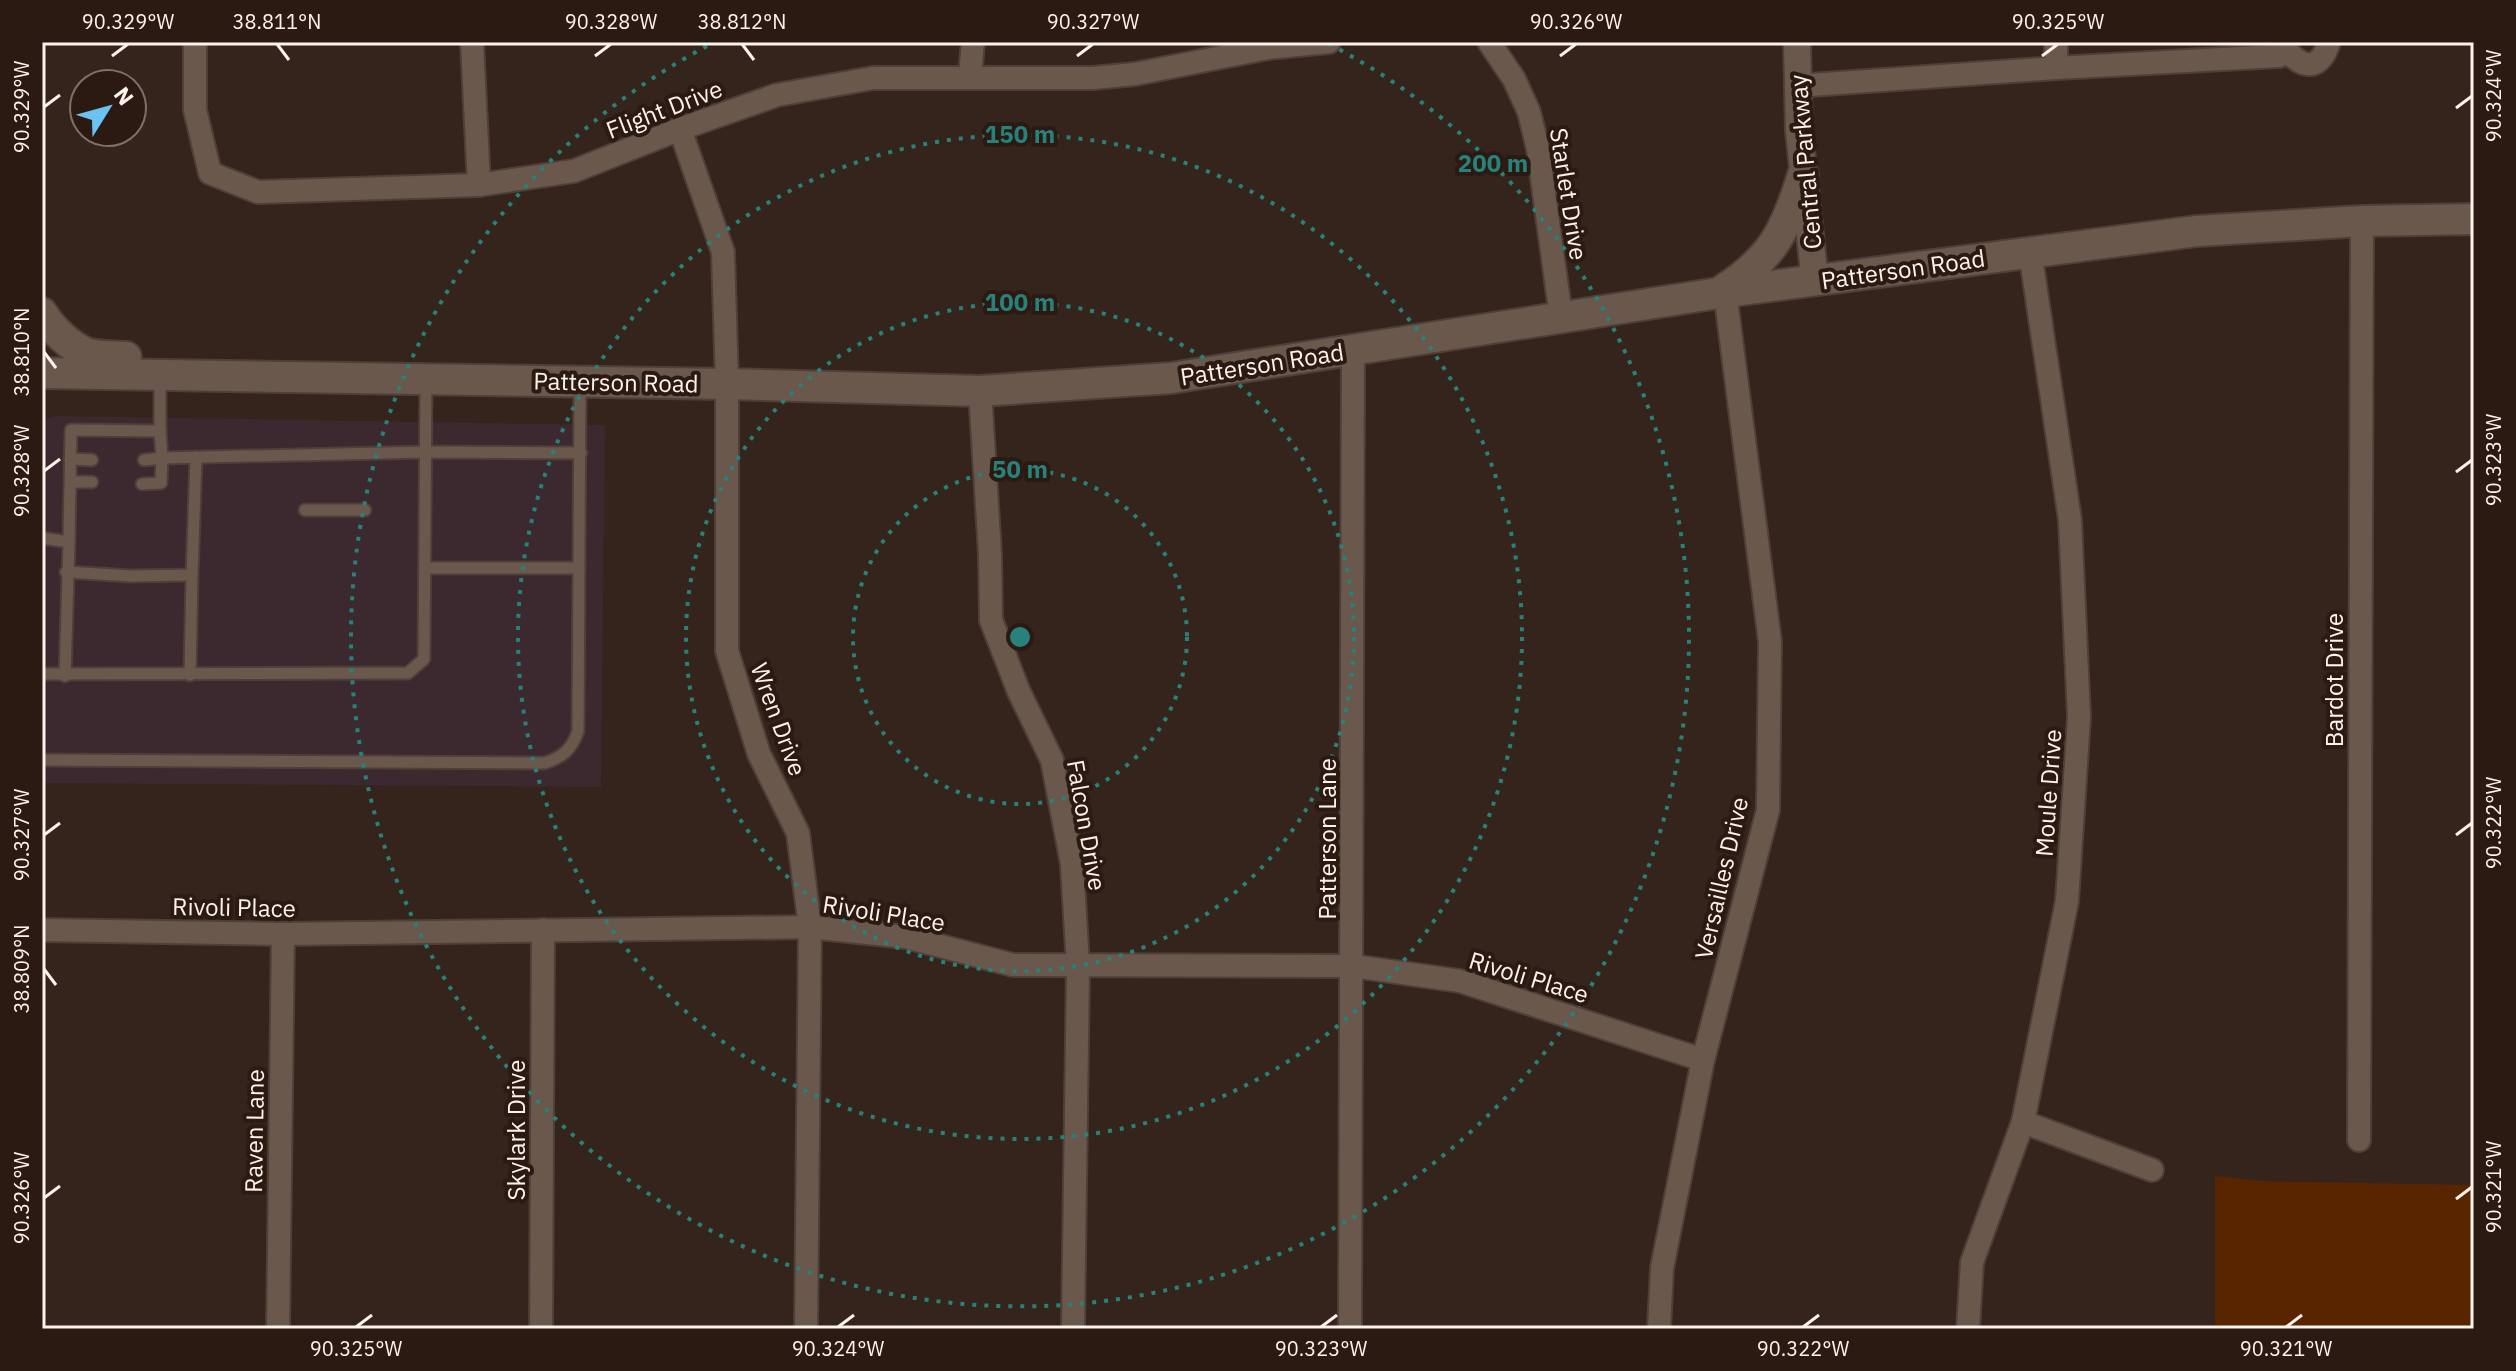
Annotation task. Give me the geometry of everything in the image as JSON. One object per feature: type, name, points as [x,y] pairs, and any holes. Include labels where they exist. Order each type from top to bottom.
[{"type":"main road","points":[[1722,292],[1748,274],[1777,242],[1793,209],[1803,175]]},
{"type":"main road","name":"Patterson Road","points":[[42,373],[980,391],[1171,378],[1722,292],[2197,231],[2362,221],[2474,219]]},
{"type":"main road","points":[[42,313],[66,340],[87,353],[137,358],[224,359],[234,376]]},
{"type":"street","name":"Flight Drive","points":[[195,42],[195,110],[210,173],[258,192],[479,185],[574,171],[680,129],[790,93],[873,78],[1107,77],[1135,74],[1268,45],[1329,42]]},
{"type":"street","points":[[472,42],[479,185]]},
{"type":"street","points":[[970,76],[973,42]]},
{"type":"street","name":"Starlet Drive","points":[[1489,42],[1514,79],[1529,112],[1538,149],[1561,317]]},
{"type":"street","name":"Central Parkway","points":[[1797,42],[1796,86],[1815,282]]},
{"type":"street","points":[[2056,42],[2056,68]]},
{"type":"street","points":[[1796,86],[2279,56],[2292,47],[2299,64],[2307,65],[2318,60],[2329,42]]},
{"type":"street","name":"Wren Drive","points":[[680,129],[723,252],[727,384],[727,651],[759,754],[798,833],[810,927],[806,1329]]},
{"type":"street","name":"Bardot Drive","points":[[2359,1140],[2362,221]]},
{"type":"street","name":"Moule Drive","points":[[1968,1329],[1972,1262],[2023,1122],[2067,901],[2079,717],[2070,520],[2030,251]]},
{"type":"street","name":"Versailles Drive","points":[[1659,1329],[1662,1268],[1703,1060],[1768,810],[1770,642],[1722,292]]},
{"type":"street","name":"Patterson Lane","points":[[1350,1329],[1353,349]]},
{"type":"street","name":"Falcon Drive","points":[[980,391],[991,620],[1019,692],[1052,760],[1072,864],[1078,966],[1073,1329]]},
{"type":"street","name":"Rivoli Place","points":[[42,930],[283,934],[810,927],[906,937],[1013,965],[1353,966],[1460,981],[1703,1060]]},
{"type":"street","name":"Skylark Drive","points":[[541,1329],[543,930]]},
{"type":"street","name":"Raven Lane","points":[[278,1329],[283,934]]},
{"type":"street","points":[[2023,1122],[2152,1170]]},
{"type":"lane","points":[[142,484],[161,483],[160,375]]},
{"type":"lane","points":[[42,674],[408,673],[424,659],[426,379]]},
{"type":"lane","points":[[42,760],[545,763],[555,760],[573,746],[578,731],[580,382]]},
{"type":"lane","points":[[65,676],[71,430],[160,431]]},
{"type":"lane","points":[[144,460],[425,452],[581,453]]},
{"type":"lane","points":[[190,675],[196,457]]},
{"type":"lane","points":[[70,459],[92,460]]},
{"type":"lane","points":[[71,482],[92,482]]},
{"type":"lane","points":[[305,510],[365,510]]},
{"type":"lane","points":[[42,538],[69,542]]},
{"type":"lane","points":[[425,568],[579,568]]},
{"type":"lane","points":[[66,572],[131,576],[192,575]]},
{"type":"shaded area","points":[[55,416],[605,425],[601,787],[42,783],[42,421]]},
{"type":"shaded area","points":[[2215,1176],[2260,1181],[2474,1185],[2474,1329],[2215,1329]]}]
